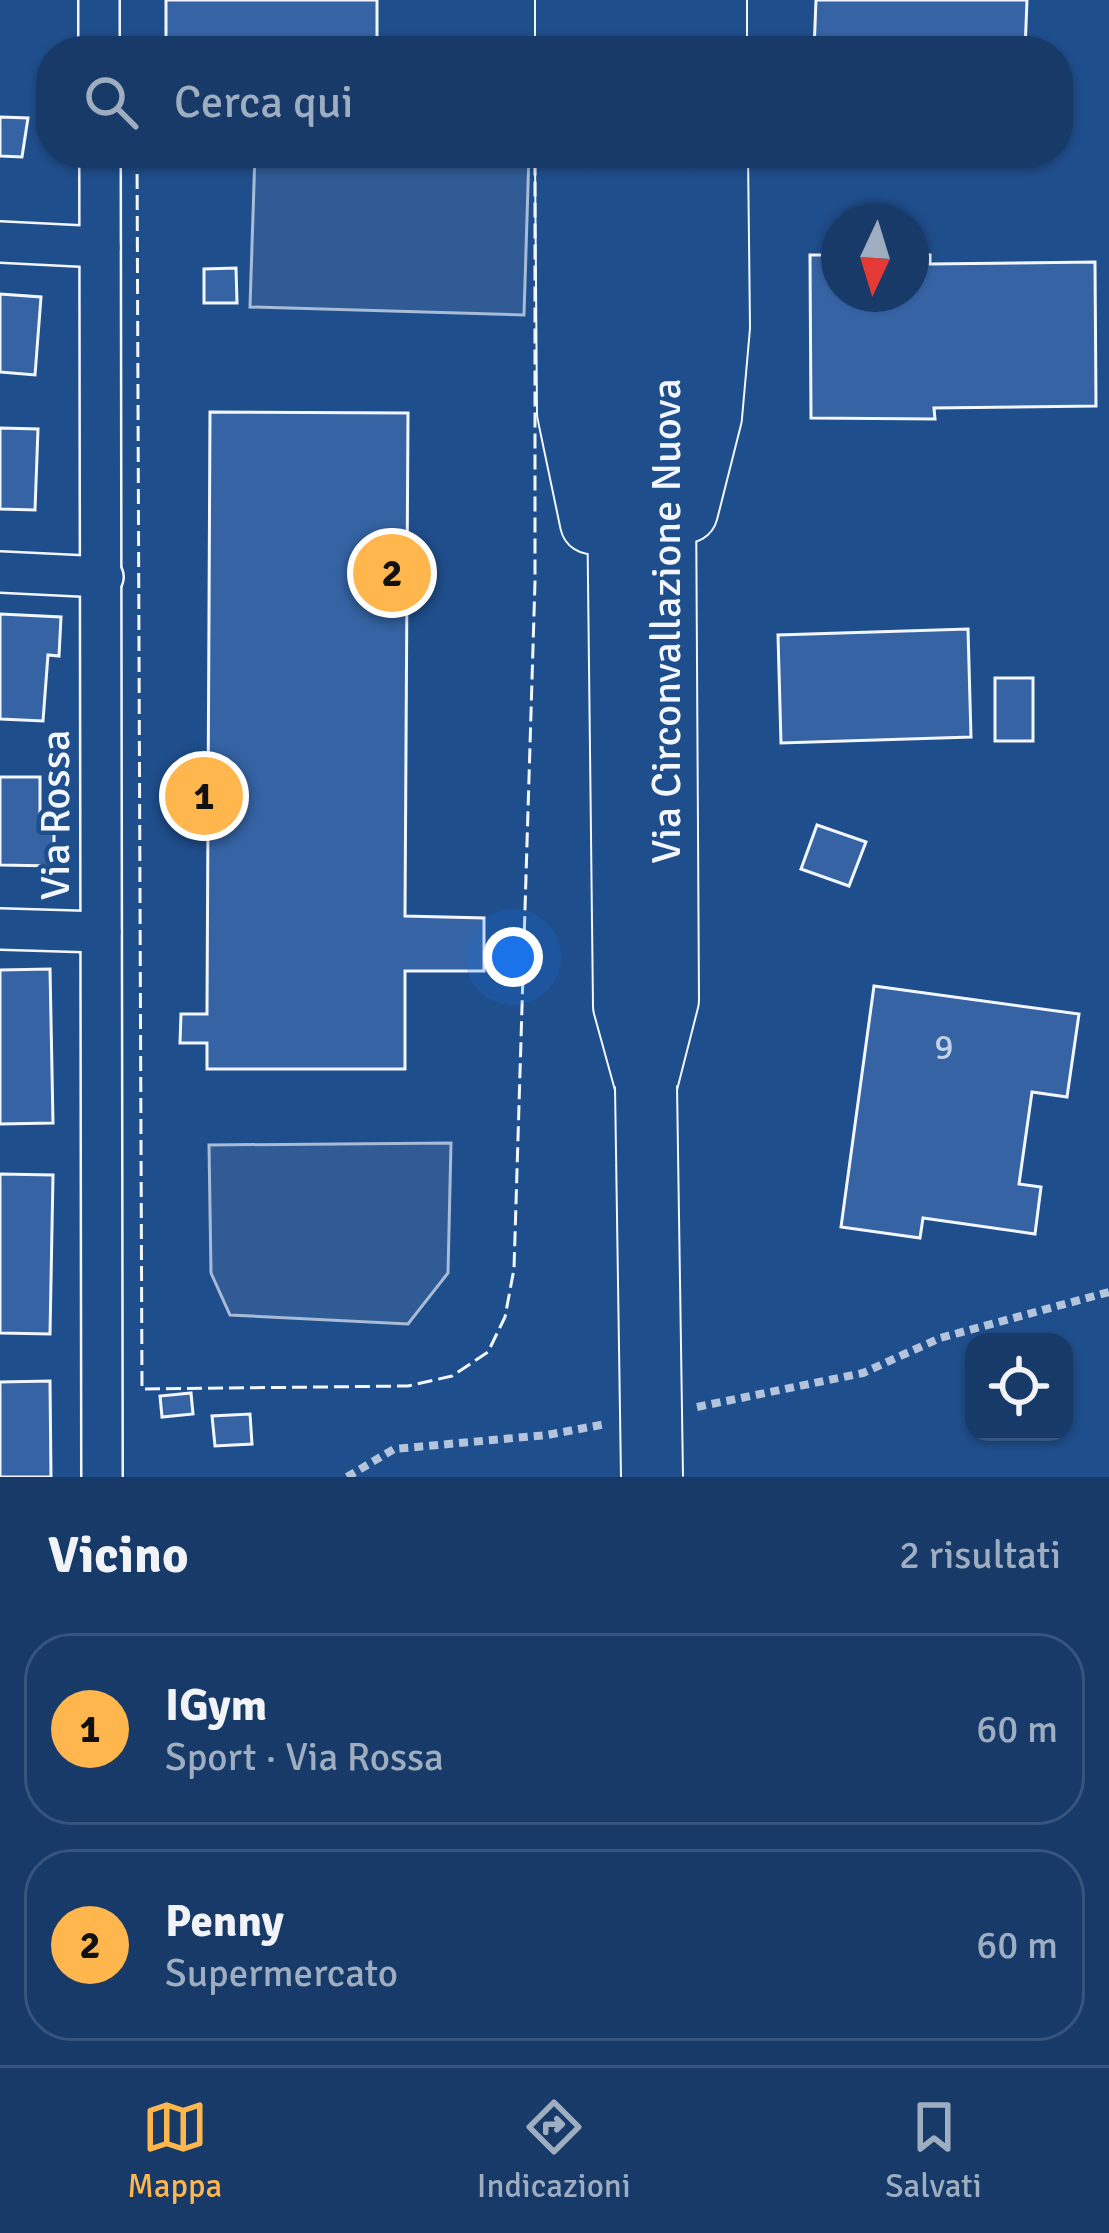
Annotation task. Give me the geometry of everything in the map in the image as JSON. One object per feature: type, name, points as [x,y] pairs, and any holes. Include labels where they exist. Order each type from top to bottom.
[{"type":"main road","points":[[566,0],[566,36]]},
{"type":"main road","points":[[614,0],[614,36]]},
{"type":"main road","points":[[663,0],[663,36]]},
{"type":"main road","points":[[716,0],[716,36]]},
{"type":"main road","points":[[566,168],[568,412],[586,510],[641,589]]},
{"type":"main road","name":"Via Circonvallazione Nuova","points":[[615,168],[668,1012],[646,1086],[652,1477]]},
{"type":"main road","name":"Via Circonvallazione Nuova","points":[[641,589],[662,168]]},
{"type":"main road","points":[[641,589],[711,417],[719,327],[717,168]]},
{"type":"street","points":[[99,0],[99,36]]},
{"type":"street","name":"Via Rossa","points":[[100,168],[102,1477]]},
{"type":"street","points":[[0,242],[100,247]]},
{"type":"street","points":[[0,572],[103,578]]},
{"type":"street","points":[[0,928],[101,932]]},
{"type":"path","points":[[680,1410],[863,1373],[940,1338],[1109,1292]]},
{"type":"path","points":[[347,1477],[394,1449],[547,1435],[613,1423]]},
{"type":"shaded area","points":[[255,168],[529,168],[524,315],[250,307]]},
{"type":"shaded area","points":[[451,1143],[448,1273],[408,1324],[230,1315],[211,1273],[209,1145]]},
{"type":"building","points":[[166,0],[377,0],[377,36],[166,36]]},
{"type":"building","points":[[816,0],[1027,0],[1026,36],[815,36]]},
{"type":"building","points":[[0,117],[28,118],[22,157],[0,156]]},
{"type":"building","points":[[810,255],[821,255],[821,312],[929,312],[929,255],[930,264],[1095,262],[1096,406],[934,408],[935,419],[811,418]]},
{"type":"building","points":[[236,268],[237,303],[204,303],[204,269]]},
{"type":"building","points":[[0,294],[41,297],[35,375],[0,372]]},
{"type":"building","points":[[210,412],[408,413],[405,916],[484,918],[484,971],[405,971],[405,1069],[207,1069],[207,1043],[180,1043],[181,1014],[207,1014]]},
{"type":"building","points":[[0,428],[38,429],[35,510],[0,509]]},
{"type":"building","points":[[0,614],[61,617],[59,656],[48,655],[43,721],[0,719]]},
{"type":"building","points":[[968,629],[971,737],[781,743],[778,635]]},
{"type":"building","points":[[995,678],[1033,678],[1033,741],[995,741]]},
{"type":"building","points":[[0,777],[40,777],[40,824],[54,824],[54,866],[0,865]]},
{"type":"building","points":[[817,825],[866,842],[849,886],[801,869]]},
{"type":"building","points":[[50,969],[53,1123],[0,1124],[0,970]]},
{"type":"building","points":[[874,986],[1079,1014],[1067,1097],[1032,1092],[1019,1184],[1041,1187],[1035,1234],[923,1218],[920,1238],[841,1227]]},
{"type":"building","points":[[0,1174],[53,1175],[50,1334],[0,1333]]},
{"type":"building","points":[[50,1381],[51,1477],[0,1477],[0,1382]]},
{"type":"building","points":[[191,1393],[193,1414],[162,1417],[160,1396]]},
{"type":"building","points":[[250,1414],[252,1444],[215,1446],[212,1416]]},
{"type":"fence","points":[[137,168],[142,1389],[408,1386],[452,1376],[488,1352],[505,1317],[514,1269],[535,582],[535,168]]},
{"type":"place","name":"Penny","points":[[392,573]]},
{"type":"place","name":"IGym","points":[[204,796]]}]
